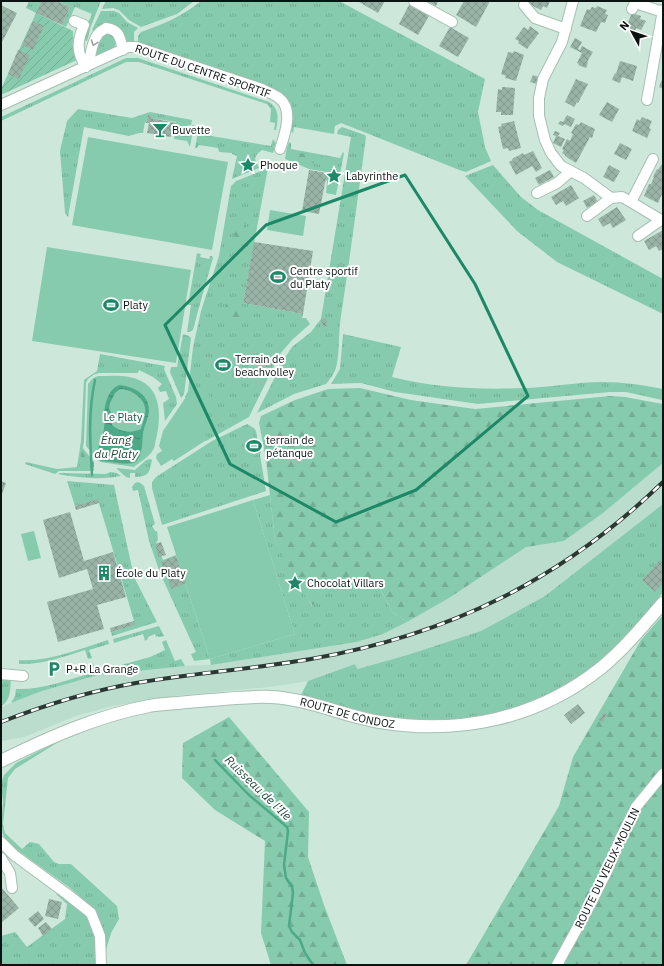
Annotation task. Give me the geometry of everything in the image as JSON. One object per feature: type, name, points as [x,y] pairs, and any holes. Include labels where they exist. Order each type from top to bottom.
[{"type":"main road","name":"ROUTE DE CONDOZ","points":[[1,761],[77,727],[113,714],[151,705],[269,697],[289,698],[378,722],[415,727],[456,726],[492,720],[542,704],[581,683],[601,668],[630,641],[663,603]]},
{"type":"street","points":[[414,1],[452,22]]},
{"type":"street","points":[[573,1],[562,42],[543,79],[539,116],[545,140],[551,153],[561,166],[584,178],[611,198]]},
{"type":"street","points":[[632,9],[635,3],[663,11],[647,100]]},
{"type":"street","points":[[524,5],[534,18],[566,28]]},
{"type":"street","points":[[74,21],[84,25],[78,38],[80,55],[87,66]]},
{"type":"street","points":[[87,66],[94,40],[98,33],[106,28],[113,29],[118,34],[123,50]]},
{"type":"street","name":"ROUTE DU CENTRE SPORTIF","points":[[1,105],[128,47],[136,47],[262,89],[279,98],[285,104],[288,112],[280,149]]},
{"type":"street","points":[[631,202],[653,159]]},
{"type":"street","points":[[537,192],[557,182],[571,171]]},
{"type":"street","points":[[587,216],[611,198],[622,197],[662,220],[638,236]]},
{"type":"street","points":[[1,674],[23,676]]},
{"type":"street","name":"ROUTE DU VIEUX-MOULIN","points":[[557,965],[590,905],[636,807],[663,774]]},
{"type":"street","points":[[1,842],[14,855],[91,913],[100,936],[101,965]]},
{"type":"street","points":[[1,858],[10,872],[12,888]]},
{"type":"highlighted area","points":[[405,175],[475,284],[528,396],[416,490],[336,522],[230,464],[165,325],[266,225]]},
{"type":"shaded area","points":[[663,463],[663,504],[545,596],[481,631],[404,656],[356,669],[355,664],[308,681],[270,687],[181,695],[112,706],[76,716],[24,737],[1,741],[1,707],[42,691],[98,675],[175,666],[211,665],[383,634],[449,598],[526,546],[564,541],[603,513]]},
{"type":"green space","points":[[29,1],[41,1],[36,13],[26,8]]},
{"type":"green space","points":[[56,1],[101,1],[87,41],[84,40],[81,48],[81,40],[92,14],[75,7],[66,27],[62,25],[70,7]]},
{"type":"green space","points":[[106,1],[194,1],[177,14],[141,27],[129,20],[119,10],[113,8],[102,9]]},
{"type":"green space","points":[[201,1],[339,1],[485,79],[478,112],[485,147],[491,161],[466,172],[462,171],[341,123],[335,126],[334,134],[294,127],[293,133],[290,130],[281,93],[274,89],[149,46],[138,44],[138,36],[141,32],[172,19]]},
{"type":"green space","points":[[101,11],[114,11],[119,13],[127,22],[138,28],[134,32],[134,44],[127,44],[122,31],[104,24],[97,27],[94,31],[92,30]]},
{"type":"green space","points":[[36,13],[73,31],[73,48],[77,60],[1,94],[1,89]]},
{"type":"green space","points":[[110,33],[114,35],[117,41],[114,48],[94,57],[97,46],[103,36]]},
{"type":"green space","points":[[126,58],[138,58],[269,102],[277,111],[278,118],[276,130],[274,130],[275,123],[270,122],[271,109],[267,104],[139,62],[126,62],[1,121],[1,117]]},
{"type":"green space","points":[[78,109],[132,118],[150,112],[192,120],[191,125],[176,128],[176,122],[151,118],[151,115],[148,115],[143,133],[129,136],[84,127],[68,217],[65,213],[60,151],[67,121]]},
{"type":"green space","points":[[194,125],[190,147],[187,141],[174,139],[175,130]]},
{"type":"green space","points":[[199,127],[199,134],[271,146],[273,139],[276,143],[273,153],[262,150],[257,154],[255,159],[259,168],[232,179],[237,156],[232,153],[219,152],[218,148],[199,145],[195,148]]},
{"type":"green space","points":[[342,127],[365,135],[366,137],[340,322],[336,368],[326,384],[294,394],[257,413],[284,359],[292,347],[311,332],[321,319],[351,137],[337,134],[338,130]]},
{"type":"green space","points":[[88,137],[228,162],[212,250],[72,225]]},
{"type":"green space","points":[[289,142],[291,143],[291,149],[340,158],[343,152],[344,153],[336,195],[326,193],[326,172],[309,169],[285,159]]},
{"type":"green space","points":[[293,152],[325,157],[326,161],[321,165],[291,157],[290,154]]},
{"type":"green space","points":[[493,165],[521,197],[538,210],[663,279],[663,314],[557,262],[517,231],[465,176]]},
{"type":"green space","points":[[268,168],[243,303],[303,314],[302,318],[306,318],[310,324],[292,340],[280,354],[249,417],[206,441],[185,397],[188,391],[193,347],[201,311],[219,256],[231,186],[236,181]]},
{"type":"green space","points":[[270,210],[306,216],[303,236],[267,230]]},
{"type":"green space","points":[[242,219],[250,234],[247,241],[241,242],[234,236],[233,227],[235,221]]},
{"type":"green space","name":"Platy","points":[[47,247],[191,270],[176,363],[32,341]]},
{"type":"green space","points":[[197,253],[201,254],[200,257],[209,259],[210,256],[212,256],[213,258],[193,330],[187,332],[191,305],[188,305]]},
{"type":"green space","points":[[239,297],[243,321],[240,327],[231,325],[226,321],[225,308],[227,300]]},
{"type":"green space","points":[[183,334],[191,338],[184,394],[181,398],[170,372],[171,367],[177,367]]},
{"type":"green space","points":[[343,334],[401,347],[392,377],[409,381],[442,386],[492,389],[593,382],[618,383],[663,389],[663,399],[626,392],[610,392],[478,404],[395,392],[361,383],[331,384],[340,369]]},
{"type":"green space","name":"Terrain de beachvolley","points":[[214,347],[236,350],[231,382],[209,379]]},
{"type":"green space","points":[[100,354],[165,366],[164,369],[176,397],[177,404],[165,421],[163,403],[169,399],[166,391],[160,392],[158,388],[162,384],[153,377],[139,370],[138,373],[99,373],[93,375],[86,383],[84,441],[79,471],[59,471],[55,474],[25,464],[26,462],[57,469],[77,467],[81,441],[84,380],[97,371]]},
{"type":"green space","name":"Le Platy","points":[[98,376],[131,377],[148,386],[153,391],[156,398],[159,423],[154,448],[149,455],[134,467],[100,462],[86,446],[88,384],[93,378]]},
{"type":"green space","points":[[205,386],[215,408],[199,421],[208,439],[174,461],[172,459],[161,466],[156,458],[157,454],[162,451],[159,446],[163,431],[188,394]]},
{"type":"green space","points":[[360,388],[411,400],[475,409],[610,396],[625,397],[663,404],[663,463],[603,513],[564,541],[526,547],[449,598],[407,622],[392,612],[379,586],[328,584],[313,606],[298,586],[275,540],[266,459],[259,423],[261,416],[295,400],[328,389]]},
{"type":"green space","points":[[247,424],[256,431],[266,491],[162,525],[152,488],[152,482],[156,477],[212,441]]},
{"type":"green space","name":"terrain de pétanque","points":[[255,436],[261,453],[253,456],[247,439]]},
{"type":"green space","points":[[82,447],[94,462],[94,471],[79,471]]},
{"type":"green space","points":[[146,460],[152,460],[149,471],[144,476],[135,477],[135,473],[130,473],[130,478],[126,477],[117,469],[135,470]]},
{"type":"green space","points":[[110,472],[117,473],[121,476],[90,478],[58,474],[106,474]]},
{"type":"green space","points":[[67,481],[114,485],[134,577],[157,622],[112,636],[111,632],[134,625],[134,621],[98,500],[75,506]]},
{"type":"green space","points":[[139,482],[144,486],[155,524],[152,526],[155,531],[157,531],[158,540],[156,543],[163,560],[176,555],[210,659],[194,661],[191,654],[196,652],[160,573],[149,541],[138,490],[133,491],[132,487],[135,483]]},
{"type":"green space","points":[[270,495],[275,540],[312,606],[328,584],[379,586],[392,612],[407,622],[383,634],[356,642],[211,665],[210,659],[295,634],[253,500]]},
{"type":"green space","points":[[253,500],[295,634],[210,659],[167,527]]},
{"type":"green space","points":[[663,504],[663,592],[647,614],[599,665],[563,687],[518,707],[489,716],[454,721],[416,722],[384,717],[301,695],[308,681],[355,664],[357,669],[404,656],[481,631],[545,596]]},
{"type":"green space","points":[[34,531],[41,558],[28,561],[21,534]]},
{"type":"green space","points":[[663,615],[663,965],[466,965],[559,806],[573,757],[641,640]]},
{"type":"green space","points":[[159,626],[164,636],[156,637],[155,634],[148,637],[145,641],[143,634],[114,643],[113,639]]},
{"type":"green space","points":[[108,640],[109,644],[89,650],[92,658],[88,659],[85,650],[44,662],[19,664],[19,660],[53,657]]},
{"type":"green space","points":[[166,640],[175,661],[181,659],[185,666],[98,675],[42,691],[11,703],[15,696],[16,689],[45,686],[92,673],[89,664],[93,663],[96,672],[150,657],[165,650],[162,642]]},
{"type":"green space","points":[[1,680],[11,680],[7,701],[1,706]]},
{"type":"green space","points":[[229,717],[309,812],[308,857],[324,905],[347,965],[271,965],[261,933],[265,841],[215,810],[182,778],[183,743]]},
{"type":"green space","points":[[63,739],[15,769],[8,778],[3,824],[5,833],[22,849],[30,842],[39,844],[54,862],[59,864],[71,864],[117,906],[119,919],[111,933],[106,950],[105,934],[94,909],[70,888],[10,845],[3,835],[1,825],[3,803],[1,783],[4,775],[16,763]]},
{"type":"green space","points":[[56,894],[62,894],[84,911],[95,935],[97,965],[1,965],[1,936],[15,932],[27,947],[65,919],[67,904]]},
{"type":"water","name":"Étang du Platy","points":[[120,385],[136,390],[144,397],[149,406],[141,453],[138,460],[132,463],[101,461],[97,452],[102,439],[106,403],[112,390]],"holes":[[[120,389],[124,389],[138,396],[145,407],[145,415],[141,429],[137,431],[125,432],[112,425],[112,414],[109,409],[110,403],[115,393]]]},
{"type":"building","points":[[41,1],[56,1],[70,7],[62,25],[36,13]]},
{"type":"building","points":[[359,1],[385,1],[378,13]]},
{"type":"building","points":[[427,1],[438,1],[436,6]]},
{"type":"building","points":[[464,1],[490,1],[476,27],[456,15]]},
{"type":"building","points":[[528,1],[550,1],[547,8],[543,6],[541,10],[527,3]]},
{"type":"building","points":[[1,5],[17,13],[1,44]]},
{"type":"building","points":[[409,5],[429,16],[418,35],[399,24]]},
{"type":"building","points":[[597,6],[607,10],[605,14],[608,15],[605,23],[601,22],[596,32],[580,26],[587,9],[590,10],[592,7],[596,8]]},
{"type":"building","points":[[632,13],[641,16],[640,19],[646,21],[641,30],[636,28],[635,31],[626,27]]},
{"type":"building","points":[[33,21],[44,26],[33,50],[22,45]]},
{"type":"building","points":[[530,26],[539,33],[527,49],[515,39],[524,27],[528,30]]},
{"type":"building","points":[[450,27],[469,38],[458,57],[439,46]]},
{"type":"building","points":[[575,38],[582,42],[578,49],[580,50],[582,46],[593,52],[587,62],[586,68],[578,65],[579,64],[577,63],[582,53],[570,47]]},
{"type":"building","points":[[18,50],[30,55],[19,79],[8,74]]},
{"type":"building","points":[[514,51],[524,55],[516,81],[505,78],[506,76],[501,74],[508,52],[513,53]]},
{"type":"building","points":[[620,61],[637,66],[633,81],[622,77],[620,83],[612,80],[615,73],[616,74]]},
{"type":"building","points":[[533,75],[539,77],[537,84],[530,82]]},
{"type":"building","points":[[663,77],[663,89],[659,87]]},
{"type":"building","points":[[576,79],[588,84],[578,103],[577,102],[574,107],[565,102]]},
{"type":"building","points":[[502,87],[515,88],[513,115],[501,115],[501,112],[496,112],[498,89],[502,90]]},
{"type":"building","points":[[607,102],[619,109],[612,122],[599,115]]},
{"type":"building","points":[[148,115],[151,115],[151,118],[176,123],[176,128],[173,127],[171,137],[147,133],[149,123],[146,123]]},
{"type":"building","points":[[567,115],[575,119],[571,127],[564,124],[563,126],[558,124],[560,121],[563,122]]},
{"type":"building","points":[[642,117],[652,121],[649,128],[651,129],[647,138],[632,131],[637,119],[640,121]]},
{"type":"building","points":[[514,121],[521,148],[509,151],[508,148],[503,149],[498,127],[502,126],[501,124]]},
{"type":"building","points":[[581,122],[595,129],[592,138],[590,137],[576,163],[562,153],[564,150],[562,149],[567,139],[570,141],[573,134],[571,133],[576,124],[579,125]]},
{"type":"building","points":[[555,131],[560,133],[558,136],[565,139],[561,147],[553,143],[556,136],[553,135]]},
{"type":"building","points":[[620,143],[632,149],[626,160],[614,154]]},
{"type":"building","points":[[533,151],[542,168],[536,172],[532,166],[516,175],[509,162],[523,153],[524,155]]},
{"type":"building","points":[[609,165],[620,171],[614,182],[603,177]]},
{"type":"building","points":[[661,165],[663,166],[663,192],[658,203],[644,196],[657,169],[658,170]]},
{"type":"building","points":[[309,170],[327,173],[319,214],[302,211]]},
{"type":"building","points":[[550,170],[554,177],[539,185],[535,178]]},
{"type":"building","points":[[571,185],[579,198],[566,206],[563,201],[556,205],[551,197]]},
{"type":"building","points":[[594,195],[598,202],[587,208],[583,201]]},
{"type":"building","points":[[617,207],[626,220],[613,228],[610,223],[603,227],[598,219]]},
{"type":"building","points":[[663,230],[663,249],[659,251],[656,246],[649,250],[644,241]]},
{"type":"building","name":"Centre sportif du Platy","points":[[254,242],[313,251],[303,314],[243,303]]},
{"type":"building","points":[[326,318],[327,326],[323,327],[321,319]]},
{"type":"building","points":[[1,481],[6,483],[1,497]]},
{"type":"building","points":[[98,499],[99,503],[76,510],[75,506]]},
{"type":"building","name":"École du Platy","points":[[70,512],[84,561],[113,552],[126,597],[97,605],[104,629],[58,642],[47,602],[93,589],[87,569],[59,578],[43,520]]},
{"type":"building","points":[[161,542],[166,555],[159,557],[155,544]]},
{"type":"building","points":[[176,556],[186,583],[172,589],[161,562]]},
{"type":"building","points":[[660,560],[663,562],[663,583],[655,592],[642,580]]},
{"type":"building","points":[[134,621],[135,625],[111,632],[110,628]]},
{"type":"building","points":[[578,704],[585,713],[571,724],[564,715]]},
{"type":"building","points":[[604,713],[607,714],[603,722],[599,720]]},
{"type":"building","points":[[1,887],[19,908],[1,923]]},
{"type":"building","points":[[49,899],[62,902],[58,919],[45,916]]},
{"type":"building","points":[[38,911],[44,919],[35,927],[28,919]]},
{"type":"building","points":[[46,922],[52,929],[43,936],[38,928]]},
{"type":"waterway","points":[[92,475],[90,416],[95,380]]},
{"type":"waterway","name":"Ruisseau de l'Ile","points":[[215,760],[248,794],[287,827],[288,831],[284,865],[286,878],[292,887],[293,893],[289,926],[292,932],[300,940],[305,953],[313,965]]},
{"type":"railway","points":[[1,722],[51,704],[102,690],[136,683],[311,659],[361,649],[410,635],[456,618],[500,598],[543,575],[585,548],[624,517],[663,482]]},
{"type":"place","name":"Buvette","points":[[160,130]]},
{"type":"place","name":"Phoque","points":[[248,165]]},
{"type":"place","name":"Labyrinthe","points":[[334,176]]},
{"type":"place","name":"Centre sportif du Platy","points":[[278,277]]},
{"type":"place","name":"Platy","points":[[111,305]]},
{"type":"place","name":"Terrain de beachvolley","points":[[223,365]]},
{"type":"place","name":"terrain de pétanque","points":[[254,446]]},
{"type":"place","name":"École du Platy","points":[[104,573]]},
{"type":"place","name":"Chocolat Villars","points":[[295,583]]},
{"type":"place","name":"P+R La Grange","points":[[54,669]]}]
